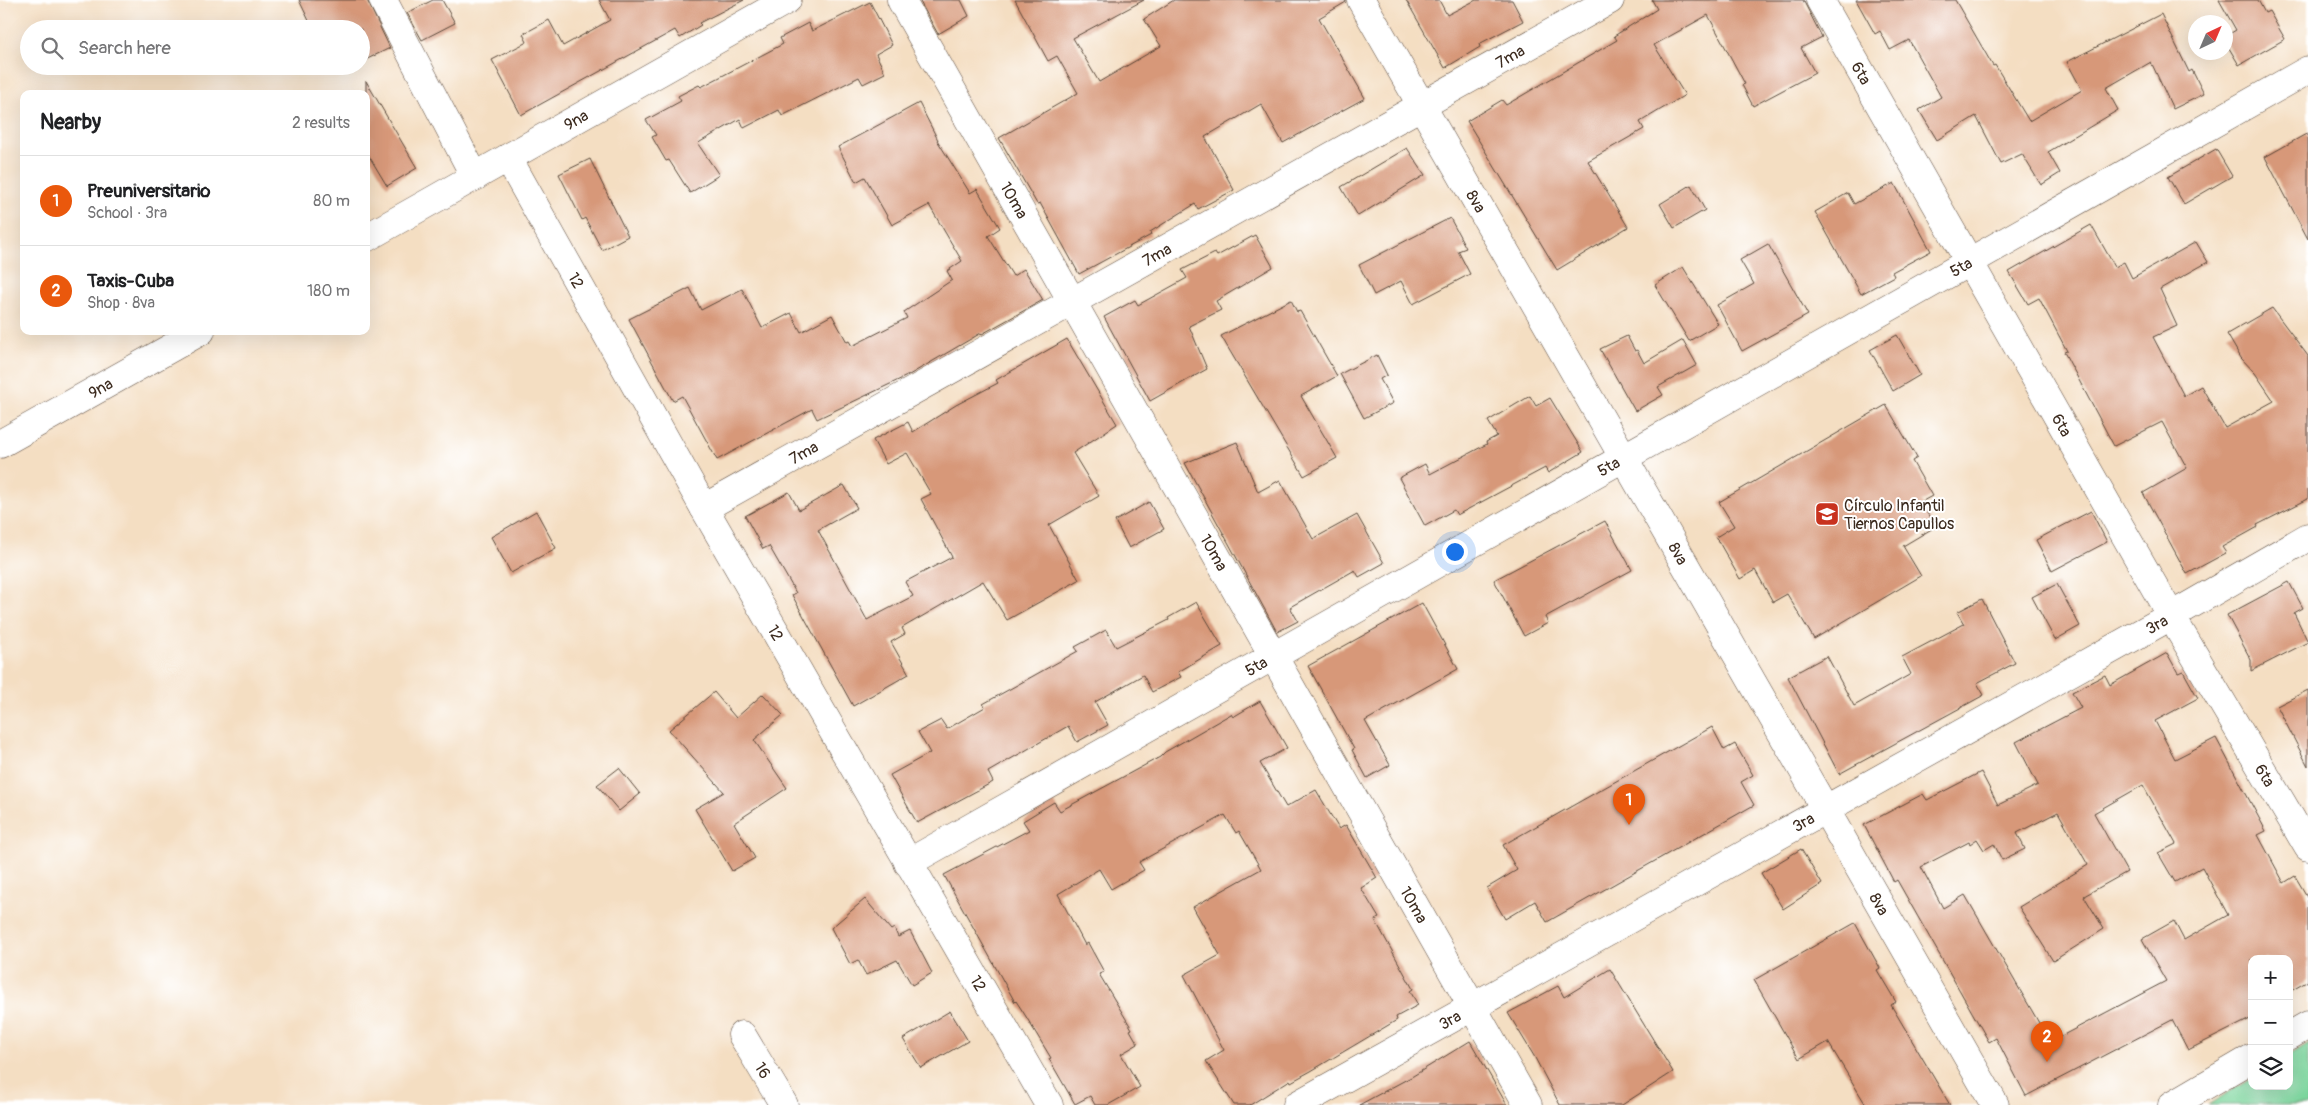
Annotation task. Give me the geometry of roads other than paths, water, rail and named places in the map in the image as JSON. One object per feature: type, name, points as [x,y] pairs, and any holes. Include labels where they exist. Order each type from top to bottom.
[{"type":"street","points":[[383,0],[475,177]]},
{"type":"street","name":"9na","points":[[370,236],[787,0]]},
{"type":"street","name":"10ma","points":[[902,0],[1528,1105]]},
{"type":"street","name":"8va","points":[[1361,0],[1995,1105]]},
{"type":"street","name":"7ma","points":[[704,508],[1610,0]]},
{"type":"street","name":"6ta","points":[[1820,0],[2171,616],[2308,847]]},
{"type":"street","name":"5ta","points":[[908,863],[2308,70]]},
{"type":"street","name":"12","points":[[508,158],[704,508],[1049,1105]]},
{"type":"street","name":"9na","points":[[0,444],[194,335]]},
{"type":"street","name":"3ra","points":[[1297,1105],[2171,616],[2308,537]]},
{"type":"street","points":[[2293,1034],[2308,1026]]},
{"type":"street","name":"16","points":[[742,1035],[784,1105]]},
{"type":"street","points":[[2172,1105],[2248,1060]]},
{"type":"place","name":"Círculo Infantil Tiernos Capullos","points":[[1827,514]]},
{"type":"place","name":"Preuniversitario","points":[[1629,825]]},
{"type":"place","name":"Taxis-Cuba","points":[[2047,1062]]}]
